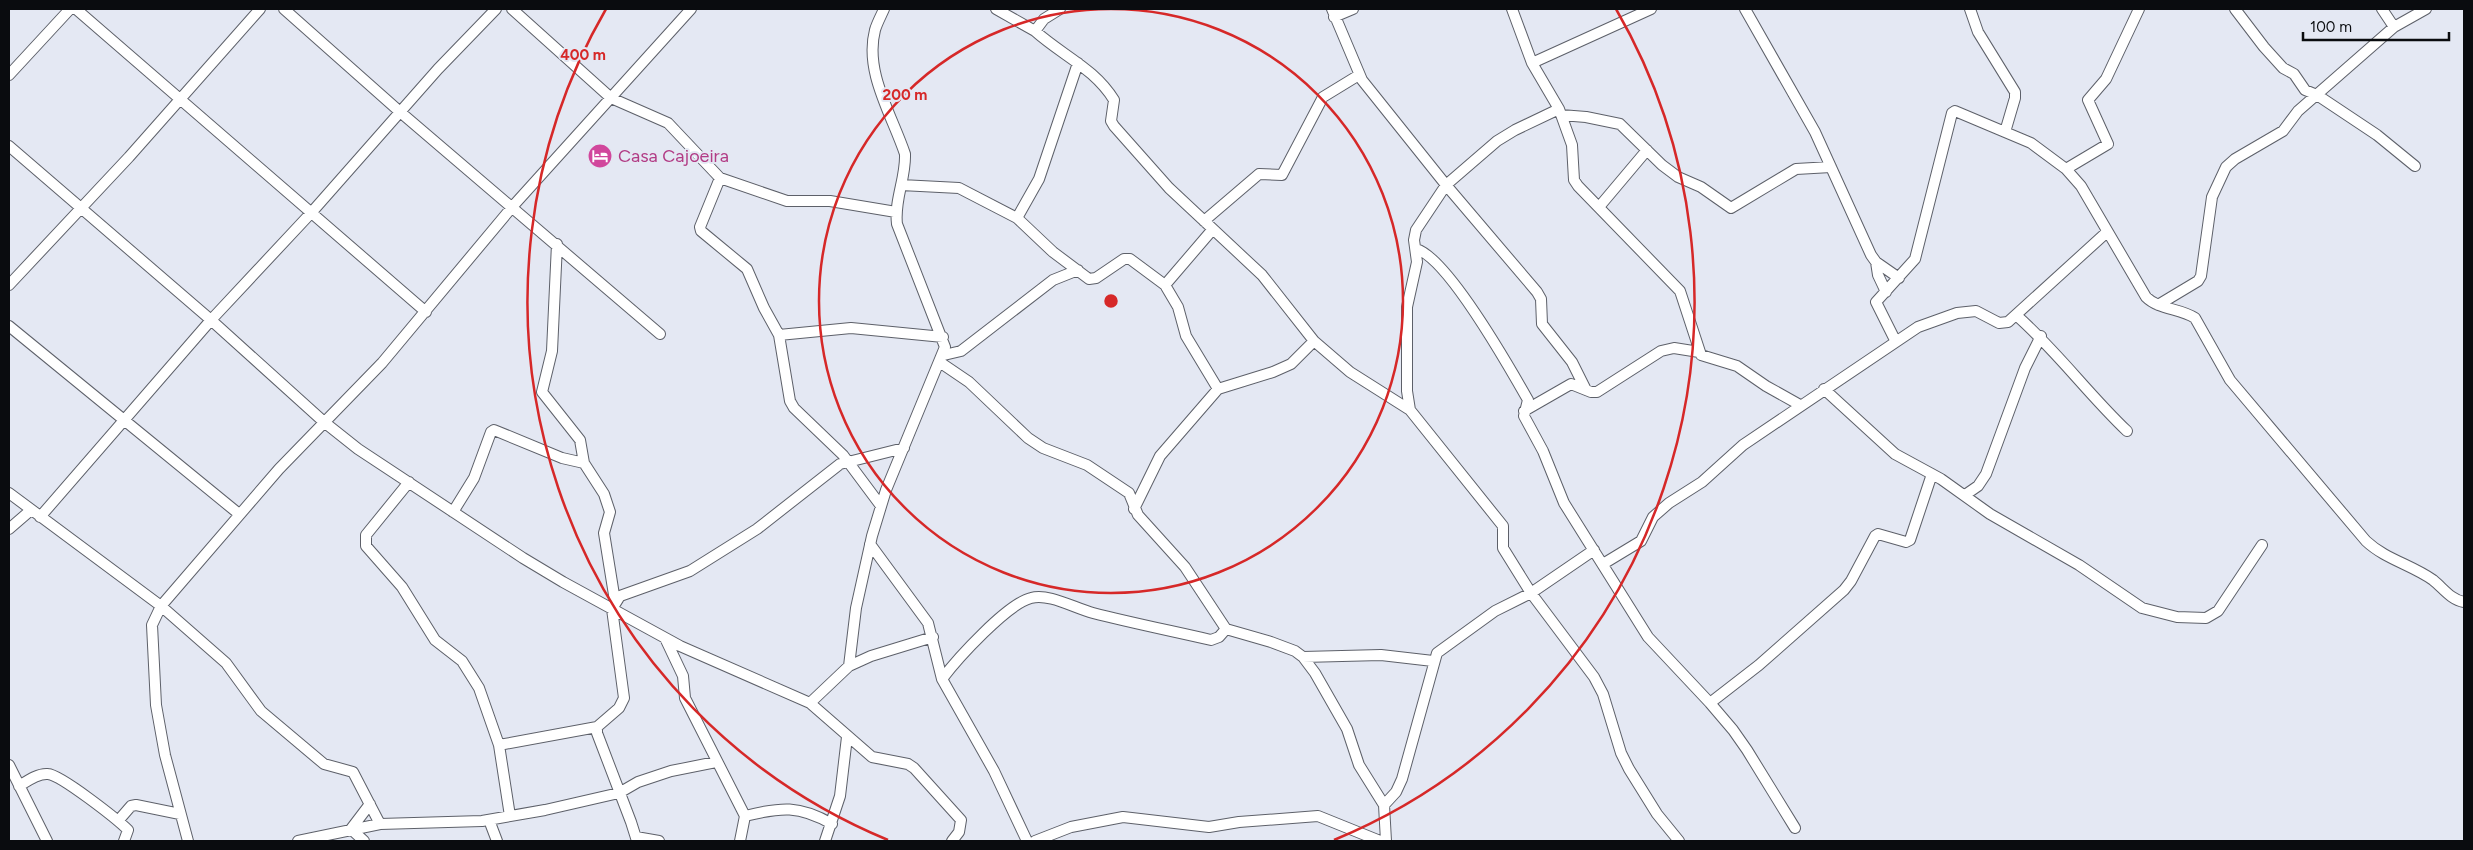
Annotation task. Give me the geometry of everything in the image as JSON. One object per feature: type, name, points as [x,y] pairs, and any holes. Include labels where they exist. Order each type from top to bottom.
[{"type":"street","points":[[9,75],[70,9]]},
{"type":"street","points":[[76,9],[426,312]]},
{"type":"street","points":[[9,285],[129,157],[260,9]]},
{"type":"street","points":[[284,9],[399,111],[513,206],[660,334]]},
{"type":"street","points":[[9,529],[35,513],[124,420],[211,320],[311,213],[399,111],[496,9]]},
{"type":"street","points":[[512,9],[611,98],[668,123],[720,178],[787,201],[830,200],[896,212]]},
{"type":"street","points":[[188,841],[180,814],[156,705],[152,625],[161,606],[239,514],[324,422],[382,363],[513,206],[691,9]]},
{"type":"street","points":[[849,666],[856,608],[870,544],[881,506],[942,359],[945,347],[943,337],[901,236],[896,212],[906,165],[905,154],[874,72],[872,52],[875,30],[884,9]]},
{"type":"street","points":[[996,9],[1035,32],[1056,50],[1095,75],[1114,100],[1111,121],[1114,126],[1169,188],[1262,275],[1314,341],[1350,372],[1410,410],[1503,526],[1503,548],[1531,593],[1594,676],[1603,694],[1621,753],[1629,769],[1657,814],[1680,841]]},
{"type":"street","points":[[1035,32],[1044,19],[1060,9]]},
{"type":"street","points":[[1353,9],[1333,13],[1359,74],[1446,184],[1538,292],[1541,299],[1542,324],[1572,362],[1586,390]]},
{"type":"street","points":[[1512,9],[1532,63],[1560,112],[1572,145],[1574,180],[1680,290],[1699,352]]},
{"type":"street","points":[[1532,63],[1650,9]]},
{"type":"street","points":[[1744,9],[1797,99],[1876,262],[1878,275],[1886,292]]},
{"type":"street","points":[[1970,9],[1978,32],[2015,92],[2005,132]]},
{"type":"street","points":[[2066,169],[2108,144],[2088,100],[2106,78],[2139,9]]},
{"type":"street","points":[[2235,9],[2264,47],[2283,68],[2294,74],[2305,90],[2317,95],[2377,135],[2415,166]]},
{"type":"street","points":[[2382,9],[2394,27]]},
{"type":"street","points":[[2298,111],[2394,27],[2426,9]]},
{"type":"street","points":[[1017,218],[1039,179],[1078,63]]},
{"type":"street","points":[[1204,221],[1259,174],[1282,175],[1323,97],[1359,74]]},
{"type":"street","points":[[2158,305],[2198,281],[2201,276],[2212,197],[2226,167],[2235,159],[2284,131],[2305,100],[2305,90]]},
{"type":"street","points":[[1410,410],[1407,391],[1406,308],[1416,262],[1414,240],[1416,230],[1446,184],[1497,142],[1515,130],[1560,112],[1620,124],[1678,177],[1701,187],[1731,208],[1796,169],[1831,167]]},
{"type":"street","points":[[1896,342],[1876,306],[1876,302],[1915,259],[1953,112],[2031,143],[2066,169],[2081,186],[2146,297],[2158,305],[2188,313],[2195,318],[2230,380],[2366,541],[2375,549],[2432,580],[2454,598],[2464,602]]},
{"type":"street","points":[[9,146],[211,320],[324,422],[358,449],[531,563],[614,605],[665,638],[765,685],[810,703],[872,757],[908,764],[914,768],[961,820],[959,832],[952,841]]},
{"type":"street","points":[[1599,207],[1648,150]]},
{"type":"street","points":[[720,178],[700,227],[701,231],[747,269],[764,308],[779,335],[790,401],[800,415],[838,449],[881,506]]},
{"type":"street","points":[[901,185],[959,188],[1017,218],[1078,270],[1092,279],[1127,258],[1165,285],[1178,308],[1186,336],[1218,389]]},
{"type":"street","points":[[1165,285],[1213,229]]},
{"type":"street","points":[[1603,564],[1641,541],[1648,524],[1669,503],[1696,487],[1743,445],[1824,389],[1931,321],[1957,313],[1981,312],[2003,324],[2016,315],[2107,232]]},
{"type":"street","points":[[499,745],[597,727],[619,708],[624,698],[604,533],[610,512],[604,494],[584,463],[580,440],[542,392],[552,351],[557,244]]},
{"type":"street","points":[[1416,249],[1428,254],[1490,334],[1528,400],[1524,416],[1543,451],[1564,503],[1648,637],[1710,702],[1747,750],[1795,828]]},
{"type":"street","points":[[1876,262],[1899,278]]},
{"type":"street","points":[[942,359],[961,351],[1053,280],[1078,270]]},
{"type":"street","points":[[2016,315],[2041,336],[2101,406],[2127,431]]},
{"type":"street","points":[[9,326],[239,514]]},
{"type":"street","points":[[779,335],[851,328],[943,337]]},
{"type":"street","points":[[1965,495],[1978,486],[1986,474],[2025,368],[2041,336]]},
{"type":"street","points":[[1134,509],[1160,456],[1218,389],[1273,372],[1291,364],[1314,341]]},
{"type":"street","points":[[1524,411],[1571,384],[1597,392],[1668,348],[1699,352],[1704,356],[1737,366],[1766,386],[1800,405]]},
{"type":"street","points":[[942,359],[1028,438],[1042,448],[1087,465],[1129,493],[1134,509],[1185,567],[1226,629],[1287,648],[1303,657],[1315,673],[1347,729],[1358,765],[1384,805],[1386,841]]},
{"type":"street","points":[[1824,389],[1895,454],[1932,474],[1990,514],[2080,565],[2142,608],[2177,617],[2206,618],[2212,616],[2262,545]]},
{"type":"street","points":[[1396,402],[1407,391]]},
{"type":"street","points":[[453,512],[474,478],[491,432],[494,430],[562,458],[584,463]]},
{"type":"street","points":[[614,605],[620,596],[690,571],[773,519],[834,468],[848,461],[904,448]]},
{"type":"street","points":[[1710,702],[1759,665],[1844,590],[1851,582],[1875,536],[1878,534],[1906,542],[1910,540],[1932,474]]},
{"type":"street","points":[[409,482],[366,535],[366,546],[402,587],[435,640],[469,669],[479,688],[499,745],[510,816]]},
{"type":"street","points":[[9,493],[161,606],[226,663],[261,711],[329,767],[353,772],[380,824]]},
{"type":"street","points":[[870,544],[928,623],[942,679],[994,771],[1027,841]]},
{"type":"street","points":[[1384,805],[1396,792],[1402,779],[1433,661],[1441,649],[1495,611],[1531,593],[1594,550]]},
{"type":"street","points":[[942,679],[961,655],[1000,619],[1022,602],[1040,596],[1093,613],[1211,640],[1219,637],[1226,629]]},
{"type":"street","points":[[810,703],[849,666],[871,656],[933,637]]},
{"type":"street","points":[[665,638],[683,676],[685,698],[745,816],[740,841]]},
{"type":"street","points":[[1303,657],[1382,655],[1433,661]]},
{"type":"street","points":[[597,727],[597,733],[636,839],[659,841]]},
{"type":"street","points":[[825,841],[840,796],[847,737]]},
{"type":"street","points":[[298,841],[380,824],[489,820],[620,792],[638,782],[671,771],[716,762]]},
{"type":"street","points":[[9,765],[47,841]]},
{"type":"street","points":[[19,786],[40,775],[55,776],[118,820],[128,830],[124,841]]},
{"type":"street","points":[[351,829],[370,804]]},
{"type":"street","points":[[118,820],[131,806],[136,805],[180,814]]},
{"type":"street","points":[[745,816],[790,808],[807,811],[832,824]]},
{"type":"street","points":[[1035,841],[1072,828],[1123,817],[1209,827],[1240,822],[1318,816],[1380,841]]},
{"type":"street","points":[[489,820],[497,841]]},
{"type":"street","points":[[351,829],[364,841]]},
{"type":"place","name":"Casa Cajoeira","points":[[600,156]]}]
